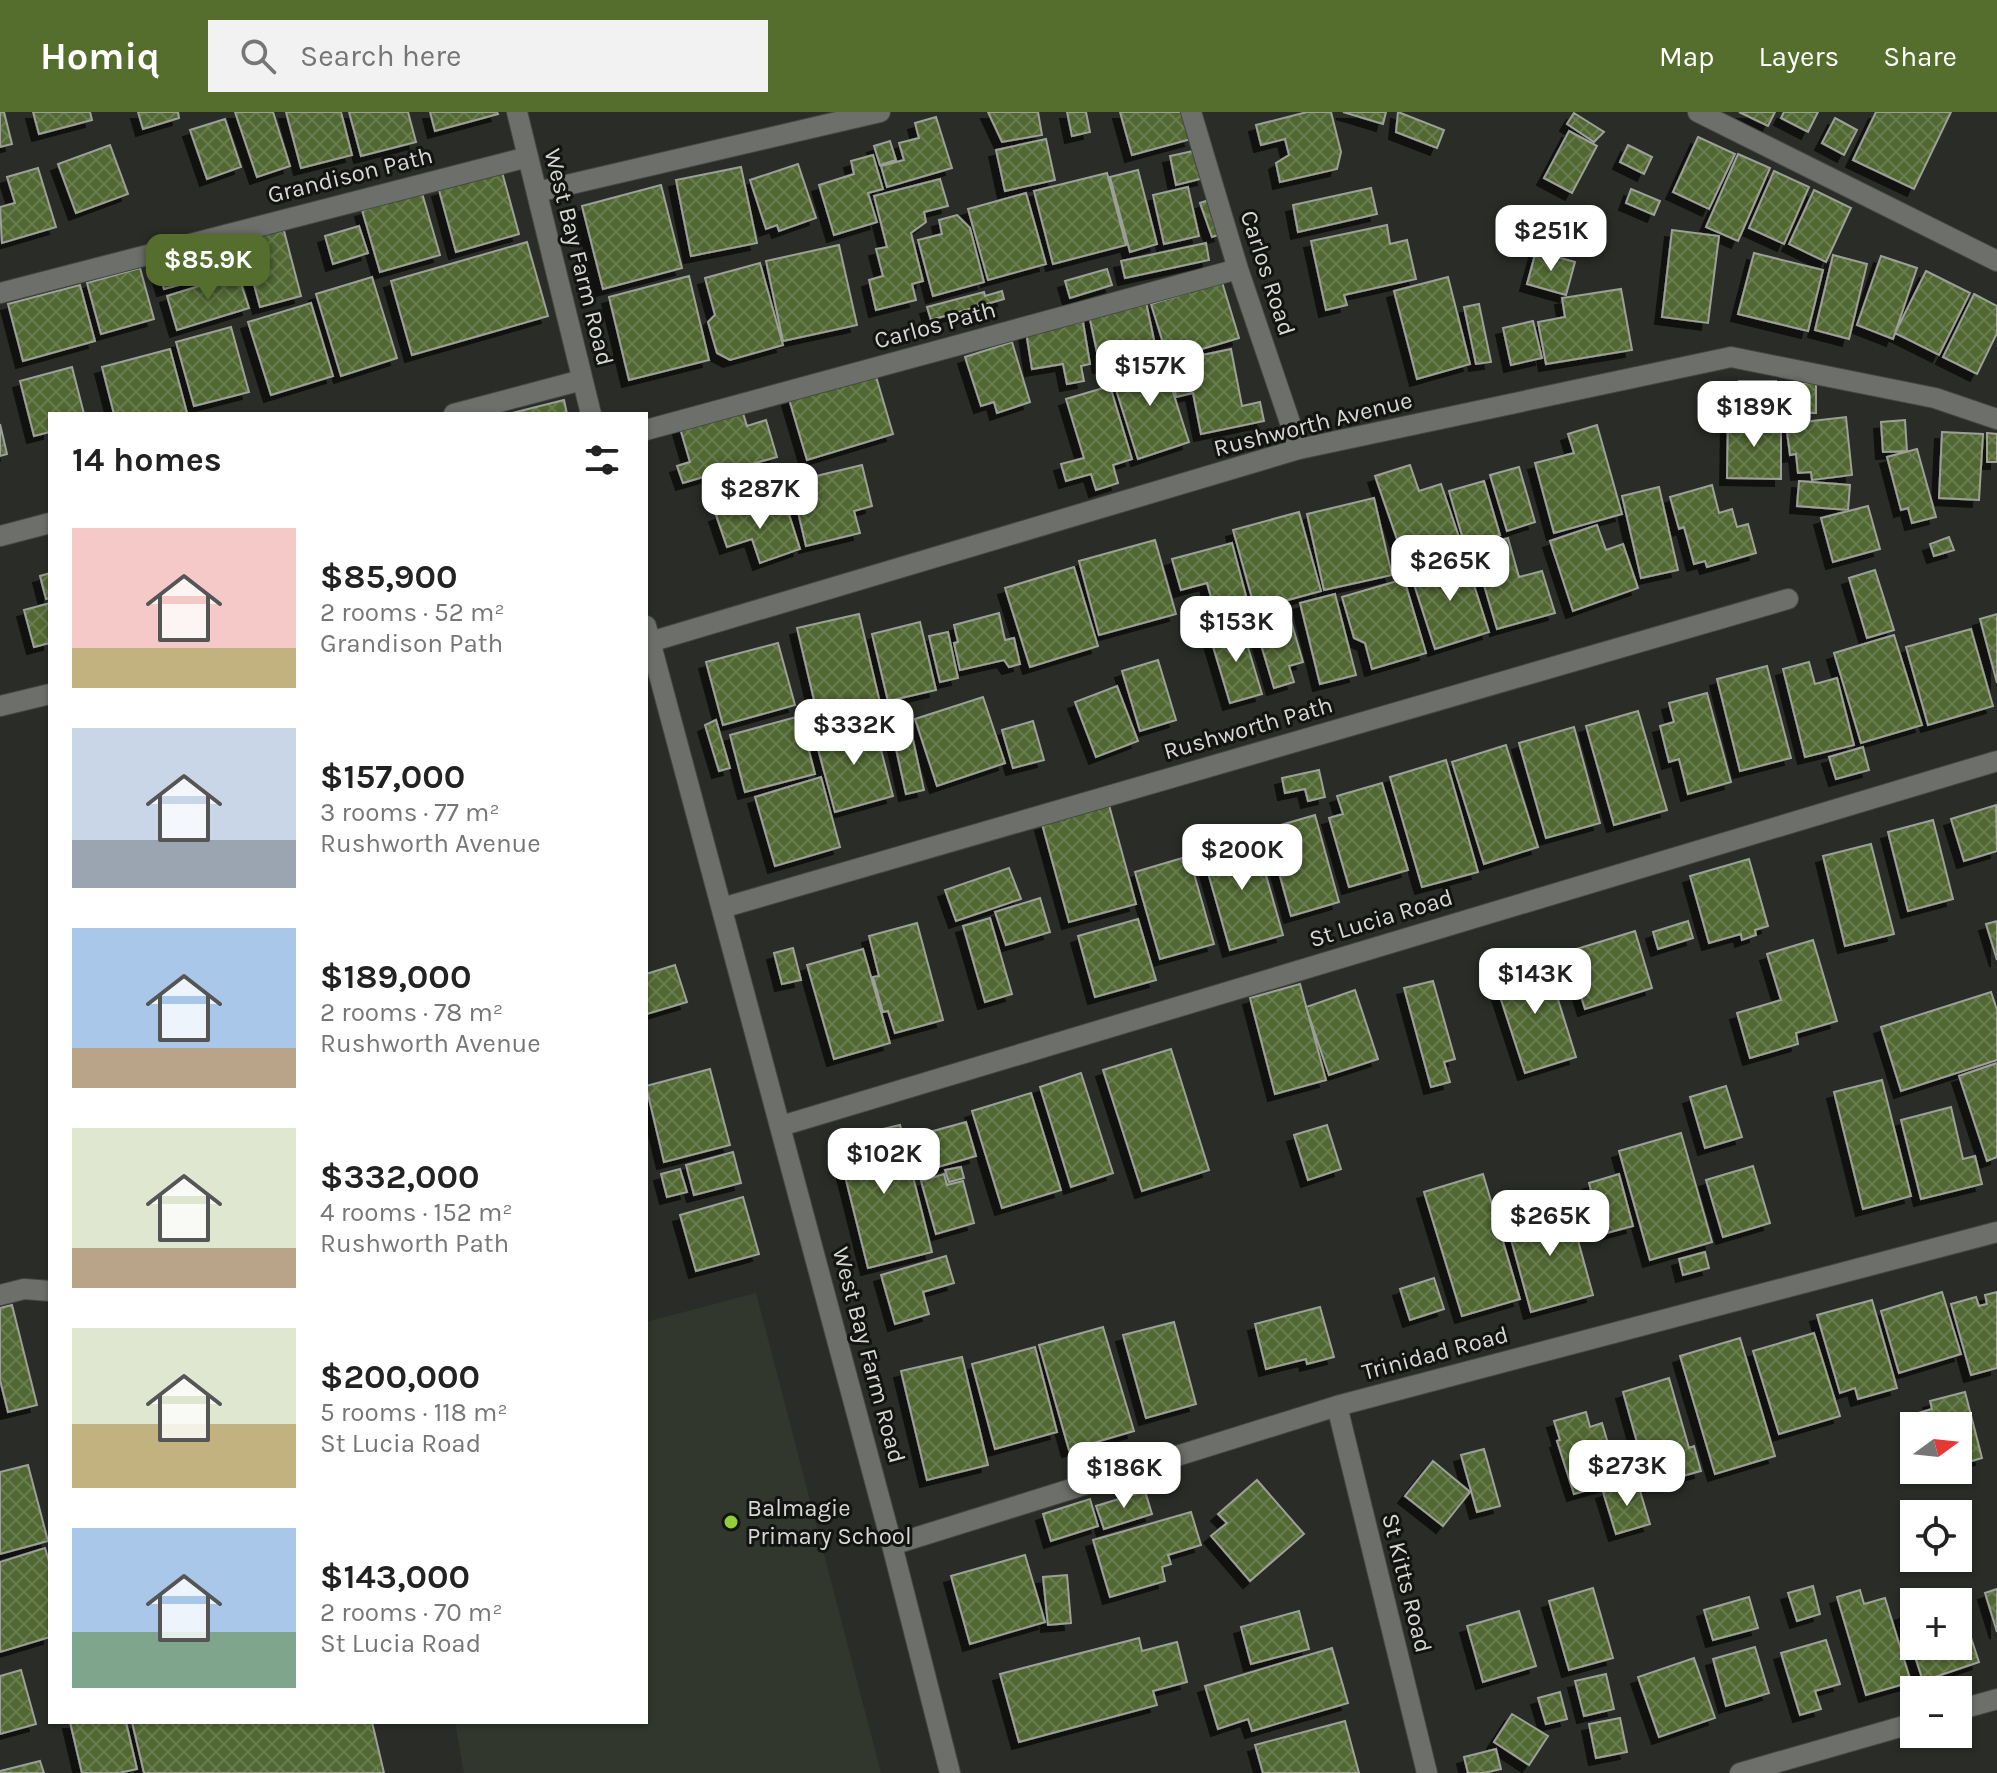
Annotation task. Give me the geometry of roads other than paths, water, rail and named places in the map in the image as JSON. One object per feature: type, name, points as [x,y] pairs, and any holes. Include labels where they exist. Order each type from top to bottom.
[{"type":"street","name":"West Bay Farm Road","points":[[517,112],[590,412]]},
{"type":"street","points":[[537,192],[880,112]]},
{"type":"street","name":"Carlos Road","points":[[1191,112],[1238,269],[1299,449]]},
{"type":"street","points":[[1698,112],[1997,261]]},
{"type":"street","name":"Grandison Path","points":[[0,293],[528,157]]},
{"type":"street","name":"Carlos Path","points":[[648,429],[1238,269]]},
{"type":"street","name":"Rushworth Avenue","points":[[648,634],[1299,449],[1731,357],[1935,398],[1997,419]]},
{"type":"street","points":[[462,412],[582,380]]},
{"type":"street","points":[[0,536],[48,524]]},
{"type":"street","name":"Rushworth Path","points":[[722,908],[1788,599]]},
{"type":"street","name":"West Bay Farm Road","points":[[648,634],[781,1126],[950,1773]]},
{"type":"street","points":[[0,706],[48,694]]},
{"type":"street","name":"St Lucia Road","points":[[781,1126],[1997,761]]},
{"type":"street","name":"Trinidad Road","points":[[892,1545],[1337,1406],[1997,1232]]},
{"type":"street","points":[[0,1295],[24,1289],[48,1291]]},
{"type":"street","name":"St Kitts Road","points":[[1337,1406],[1427,1773]]},
{"type":"street","points":[[1972,1706],[1997,1699]]},
{"type":"street","points":[[1740,1773],[1900,1727]]},
{"type":"place","name":"Balmagie Primary School","points":[[731,1522]]}]
